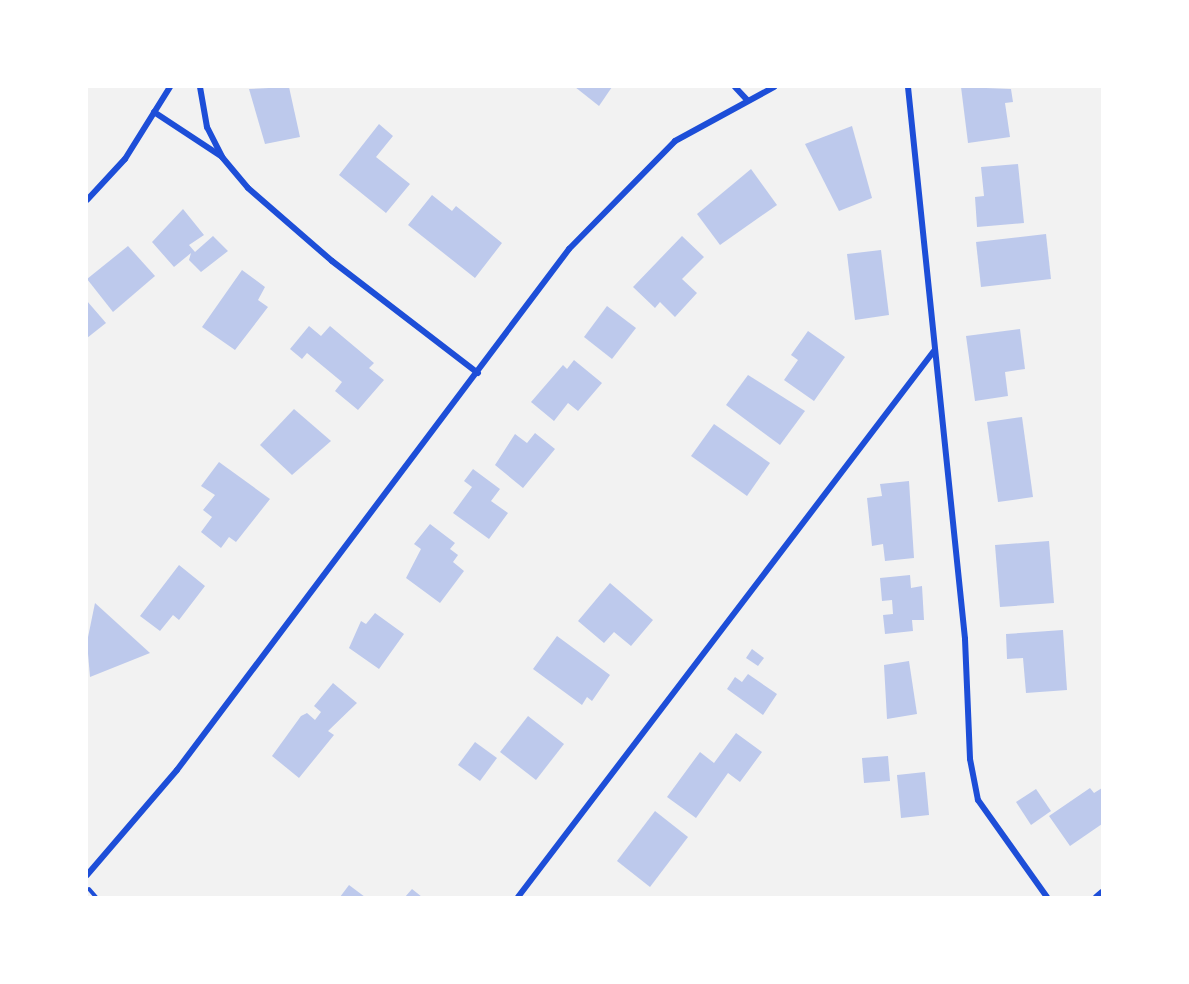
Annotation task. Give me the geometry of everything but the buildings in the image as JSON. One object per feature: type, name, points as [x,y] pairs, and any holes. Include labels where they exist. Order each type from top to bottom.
[{"type":"street","points":[[87,200],[124,159],[170,87]]},
{"type":"street","points":[[200,87],[207,127],[222,157],[248,188],[332,261],[477,373]]},
{"type":"street","points":[[735,87],[747,100]]},
{"type":"street","points":[[87,875],[177,770],[569,249],[631,181],[691,130],[774,87]]},
{"type":"street","points":[[908,87],[965,639],[970,759],[978,800],[1047,897]]},
{"type":"street","points":[[154,112],[222,157]]},
{"type":"street","points":[[518,897],[934,351]]},
{"type":"street","points":[[1096,897],[1102,892]]}]
